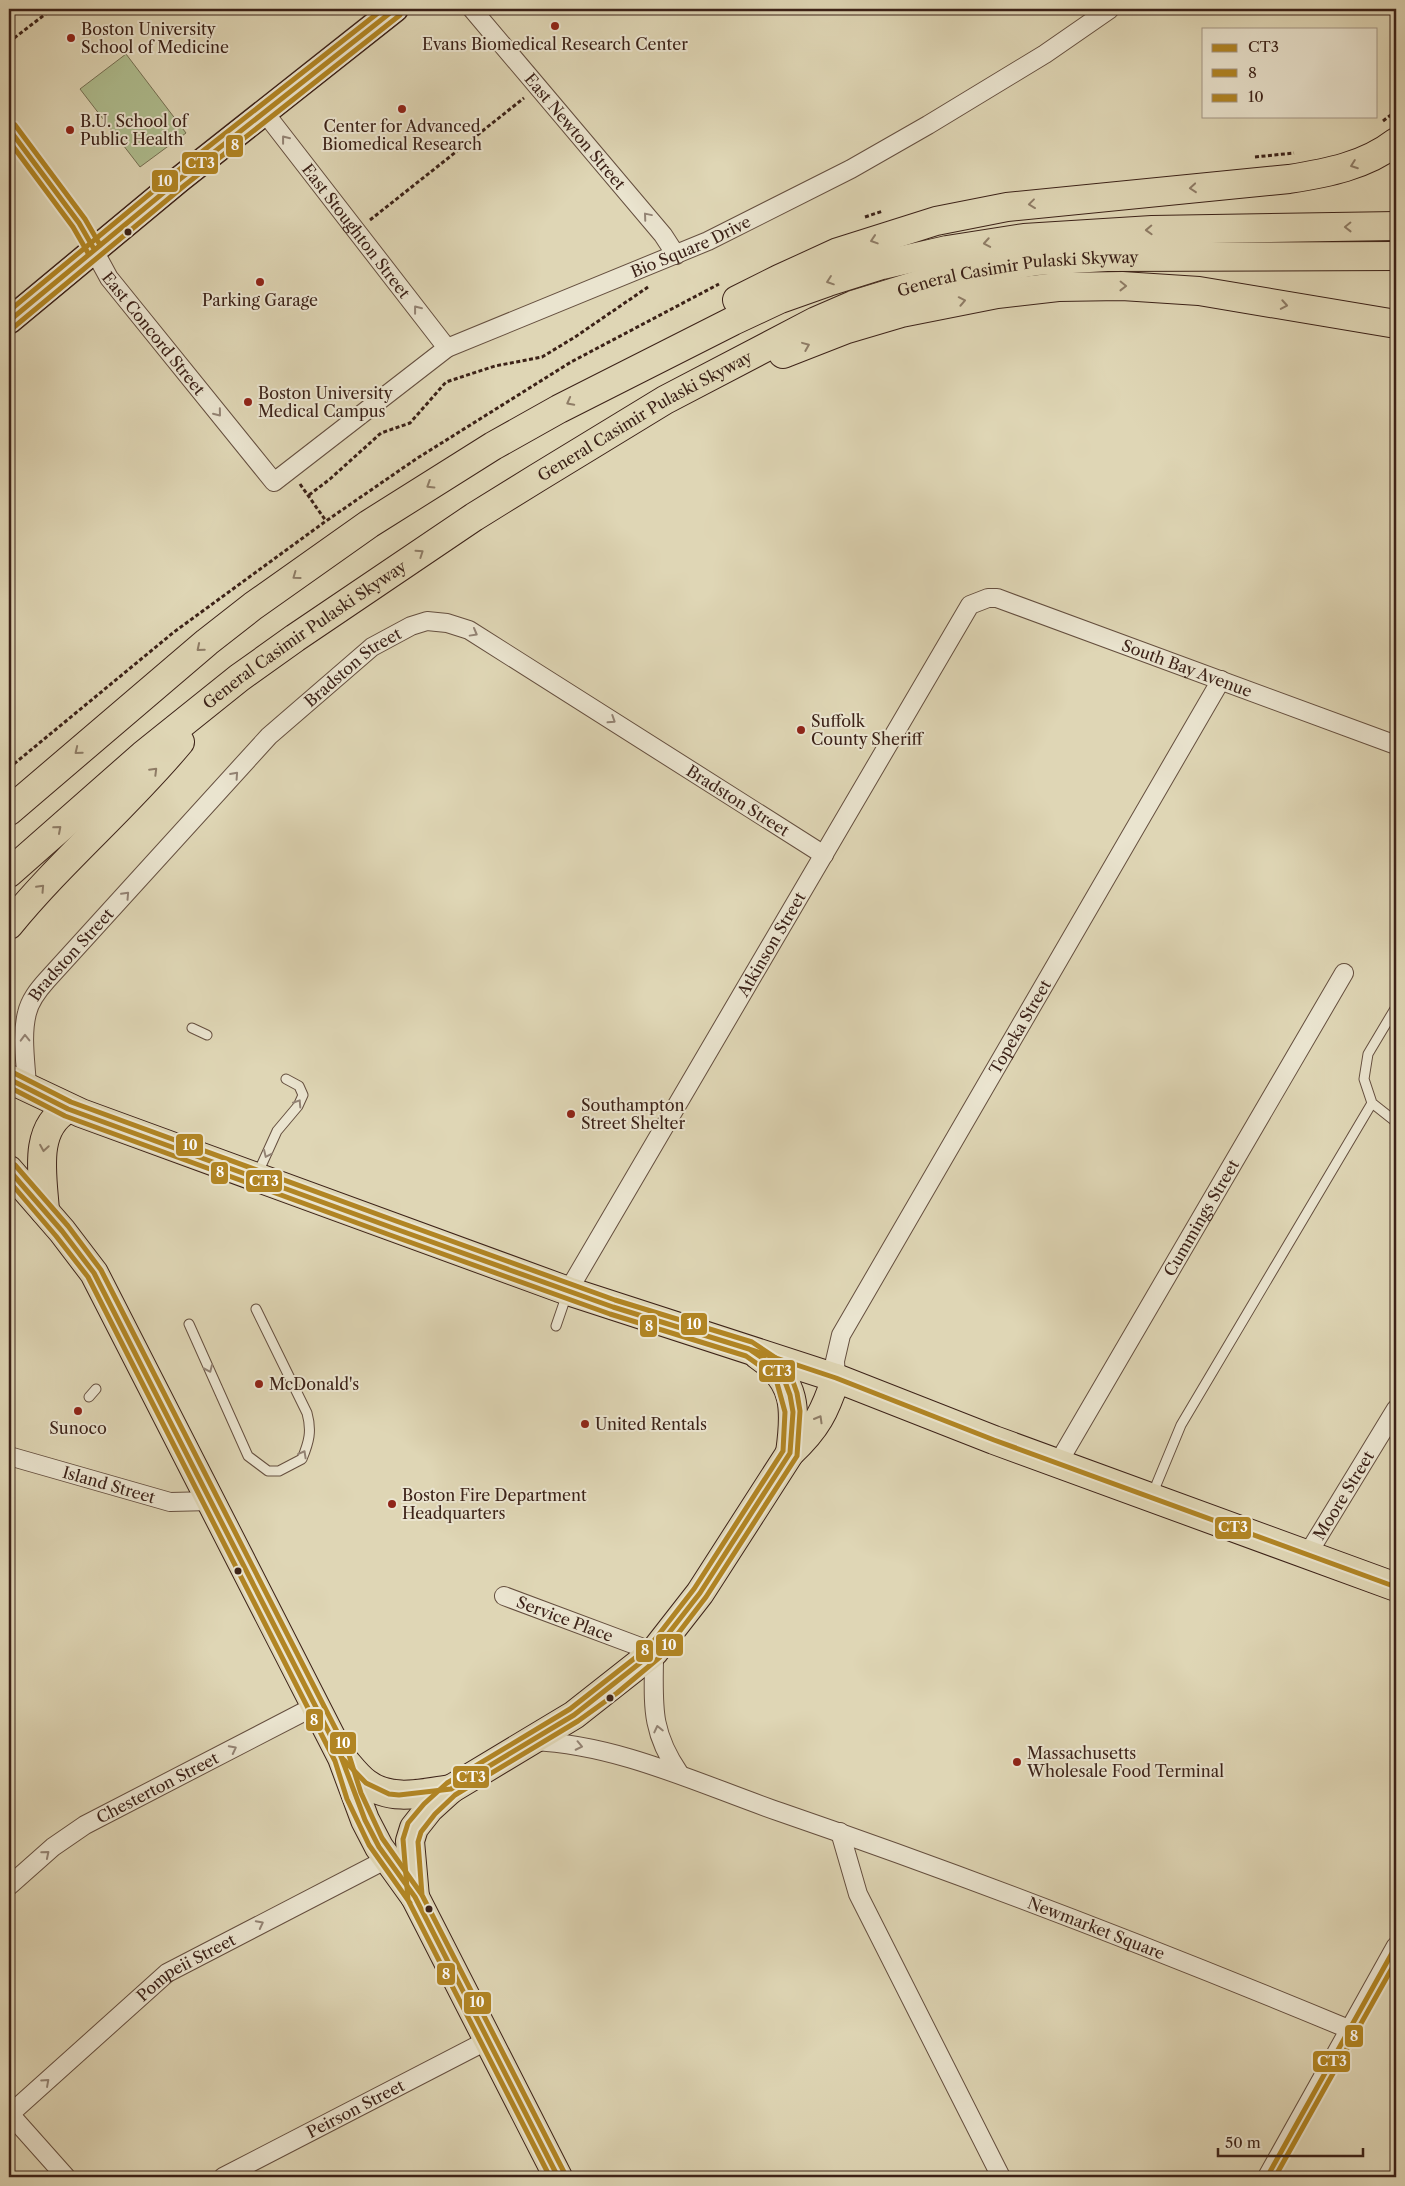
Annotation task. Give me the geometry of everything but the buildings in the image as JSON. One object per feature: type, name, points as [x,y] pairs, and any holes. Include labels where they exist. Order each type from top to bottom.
[{"type":"main road","points":[[9,320],[94,249],[395,9]]},
{"type":"main road","points":[[614,380],[684,330],[750,293],[838,252],[905,230],[936,221],[1007,207],[1289,180],[1325,174],[1358,164],[1396,142]]},
{"type":"main road","name":"General Casimir Pulaski Skyway","points":[[9,811],[206,642],[369,524],[436,481],[559,408],[733,320],[780,299],[855,273],[909,258],[1024,238],[1216,228],[1396,226]]},
{"type":"main road","name":"General Casimir Pulaski Skyway","points":[[9,873],[143,755],[222,691],[295,638],[474,517],[665,400],[725,366],[853,304],[966,273],[1037,261],[1072,259],[1396,256]]},
{"type":"main road","points":[[725,366],[792,352],[847,330],[901,313],[997,294],[1058,287],[1122,286],[1199,291],[1396,324]]},
{"type":"main road","points":[[9,925],[95,830],[164,761],[222,691]]},
{"type":"main road","points":[[15,1080],[68,1109],[568,1291],[836,1378],[1151,1498],[1396,1587]]},
{"type":"main road","points":[[45,1211],[43,1146],[49,1126],[54,1119],[68,1109]]},
{"type":"main road","points":[[9,1170],[79,1252],[94,1273],[342,1758],[362,1815],[387,1859],[415,1897],[558,2177]]},
{"type":"main road","points":[[748,1349],[771,1364],[784,1379],[790,1395],[793,1412],[790,1453]]},
{"type":"main road","points":[[415,1897],[410,1849],[412,1833],[429,1809],[451,1789],[574,1715],[654,1652],[700,1593],[790,1453],[808,1436],[820,1418],[836,1378]]},
{"type":"main road","points":[[342,1758],[366,1783],[389,1794],[399,1795],[451,1789]]},
{"type":"street","name":"East Newton Street","points":[[472,9],[663,236],[676,255]]},
{"type":"street","name":"Bio Square Drive","points":[[274,482],[447,348],[676,255],[843,173],[928,125],[1059,45],[1110,9]]},
{"type":"street","name":"East Stoughton Street","points":[[265,113],[447,348]]},
{"type":"street","name":"East Concord Street","points":[[9,129],[79,224],[109,278],[274,482]]},
{"type":"street","name":"South Bay Avenue","points":[[978,601],[997,598],[1396,745]]},
{"type":"street","name":"Atkinson Street","points":[[568,1291],[964,613],[970,605],[978,601]]},
{"type":"street","name":"Bradston Street","points":[[15,1080],[25,1032],[26,1014],[40,988],[269,736],[372,647],[411,626],[428,621],[447,623],[469,630],[824,855]]},
{"type":"street","name":"Topeka Street","points":[[836,1378],[836,1355],[841,1335],[1221,680]]},
{"type":"street","name":"Cummings Street","points":[[1058,1463],[1344,973]]},
{"type":"street","name":"Moore Street","points":[[1307,1555],[1396,1409]]},
{"type":"street","name":"Island Street","points":[[9,1456],[170,1502],[211,1501]]},
{"type":"street","name":"Service Place","points":[[504,1596],[654,1652]]},
{"type":"street","points":[[654,1652],[654,1713],[658,1735],[666,1754],[679,1773]]},
{"type":"street","name":"Chesterton Street","points":[[9,1886],[53,1848],[85,1825],[315,1706]]},
{"type":"street","name":"Newmarket Square","points":[[530,1741],[565,1743],[679,1773],[713,1789],[840,1832],[1234,1982],[1351,2030]]},
{"type":"street","points":[[840,1832],[858,1894],[1001,2177]]},
{"type":"street","name":"Pompeii Street","points":[[9,2114],[167,1973],[387,1859]]},
{"type":"street","points":[[1267,2177],[1351,2030],[1396,1946]]},
{"type":"street","name":"Peirson Street","points":[[223,2177],[488,2040]]},
{"type":"street","points":[[9,2114],[66,2177]]},
{"type":"lane","points":[[1396,1007],[1368,1054],[1364,1079],[1372,1103],[1396,1122]]},
{"type":"lane","points":[[192,1028],[207,1036]]},
{"type":"lane","points":[[256,1177],[277,1131],[298,1106],[303,1095],[299,1086],[286,1079]]},
{"type":"lane","points":[[1151,1498],[1181,1425],[1372,1103]]},
{"type":"lane","points":[[556,1326],[568,1291]]},
{"type":"lane","points":[[189,1324],[248,1456],[268,1471],[279,1471],[302,1459],[310,1440],[310,1426],[308,1413],[256,1309]]},
{"type":"lane","points":[[89,1397],[96,1389]]},
{"type":"path","points":[[9,42],[52,9]]},
{"type":"path","points":[[368,222],[525,97]]},
{"type":"path","points":[[308,495],[330,479],[381,433],[410,423],[446,382],[495,366],[542,357],[575,337],[652,284]]},
{"type":"path","points":[[298,482],[326,520]]},
{"type":"green space","points":[[126,54],[186,133],[140,167],[80,89]]},
{"type":"transit line","name":"10","points":[[9,311],[175,173],[383,9]]},
{"type":"transit line","name":"CT3","points":[[9,321],[180,179],[395,9]]},
{"type":"transit line","name":"8","points":[[14,327],[185,185],[400,15]]},
{"type":"transit line","name":"10","points":[[15,125],[85,219],[100,245]]},
{"type":"transit line","name":"CT3","points":[[9,129],[79,223],[94,249]]},
{"type":"transit line","name":"8","points":[[9,141],[73,227],[88,253]]},
{"type":"transit line","name":"10","points":[[12,1072],[71,1102],[396,1221],[615,1300],[752,1342],[776,1358],[791,1376],[797,1393],[800,1411],[797,1456],[706,1597],[660,1657],[617,1693],[578,1721],[455,1795],[435,1814],[421,1832],[418,1842],[422,1895],[565,2174]]},
{"type":"transit line","name":"CT3","points":[[9,1079],[68,1109],[393,1228],[613,1307],[749,1349],[771,1364],[784,1379],[790,1395],[793,1412],[790,1453],[700,1593],[654,1652],[574,1715],[451,1789],[399,1795],[389,1794],[366,1783],[342,1758],[94,1273],[62,1231],[9,1170]]},
{"type":"transit line","name":"8","points":[[9,1087],[65,1116],[390,1235],[610,1314],[746,1356],[766,1370],[777,1383],[785,1412],[783,1451],[694,1589],[649,1647],[570,1709],[447,1783],[424,1804],[408,1823],[403,1839],[408,1900],[550,2177]]},
{"type":"transit line","name":"10","points":[[15,1165],[68,1226],[101,1270],[349,1755],[361,1793],[382,1838],[422,1895]]},
{"type":"transit line","name":"8","points":[[9,1181],[88,1277],[335,1761],[347,1799],[369,1845],[410,1903]]},
{"type":"transit line","name":"CT3","points":[[746,1348],[836,1378],[994,1440],[1396,1587]]},
{"type":"transit line","name":"CT3","points":[[340,1754],[365,1820],[379,1847],[415,1897],[558,2177]]},
{"type":"transit line","name":"CT3","points":[[1267,2177],[1396,1946]]},
{"type":"transit line","name":"8","points":[[1275,2177],[1396,1961]]},
{"type":"place","name":"Evans Biomedical Research Center","points":[[555,26]]},
{"type":"place","name":"Boston University School of Medicine","points":[[71,38]]},
{"type":"place","name":"Center for Advanced Biomedical Research","points":[[402,109]]},
{"type":"place","name":"B.U. School of Public Health","points":[[70,130]]},
{"type":"place","name":"Parking Garage","points":[[260,282]]},
{"type":"place","name":"Boston University Medical Campus","points":[[248,402]]},
{"type":"place","name":"Suffolk County Sheriff","points":[[801,730]]},
{"type":"place","name":"Southampton Street Shelter","points":[[571,1114]]},
{"type":"place","name":"McDonald's","points":[[259,1384]]},
{"type":"place","name":"Sunoco","points":[[78,1411]]},
{"type":"place","name":"United Rentals","points":[[585,1424]]},
{"type":"place","name":"Boston Fire Department Headquarters","points":[[392,1504]]},
{"type":"place","name":"Massachusetts Wholesale Food Terminal","points":[[1017,1762]]}]
